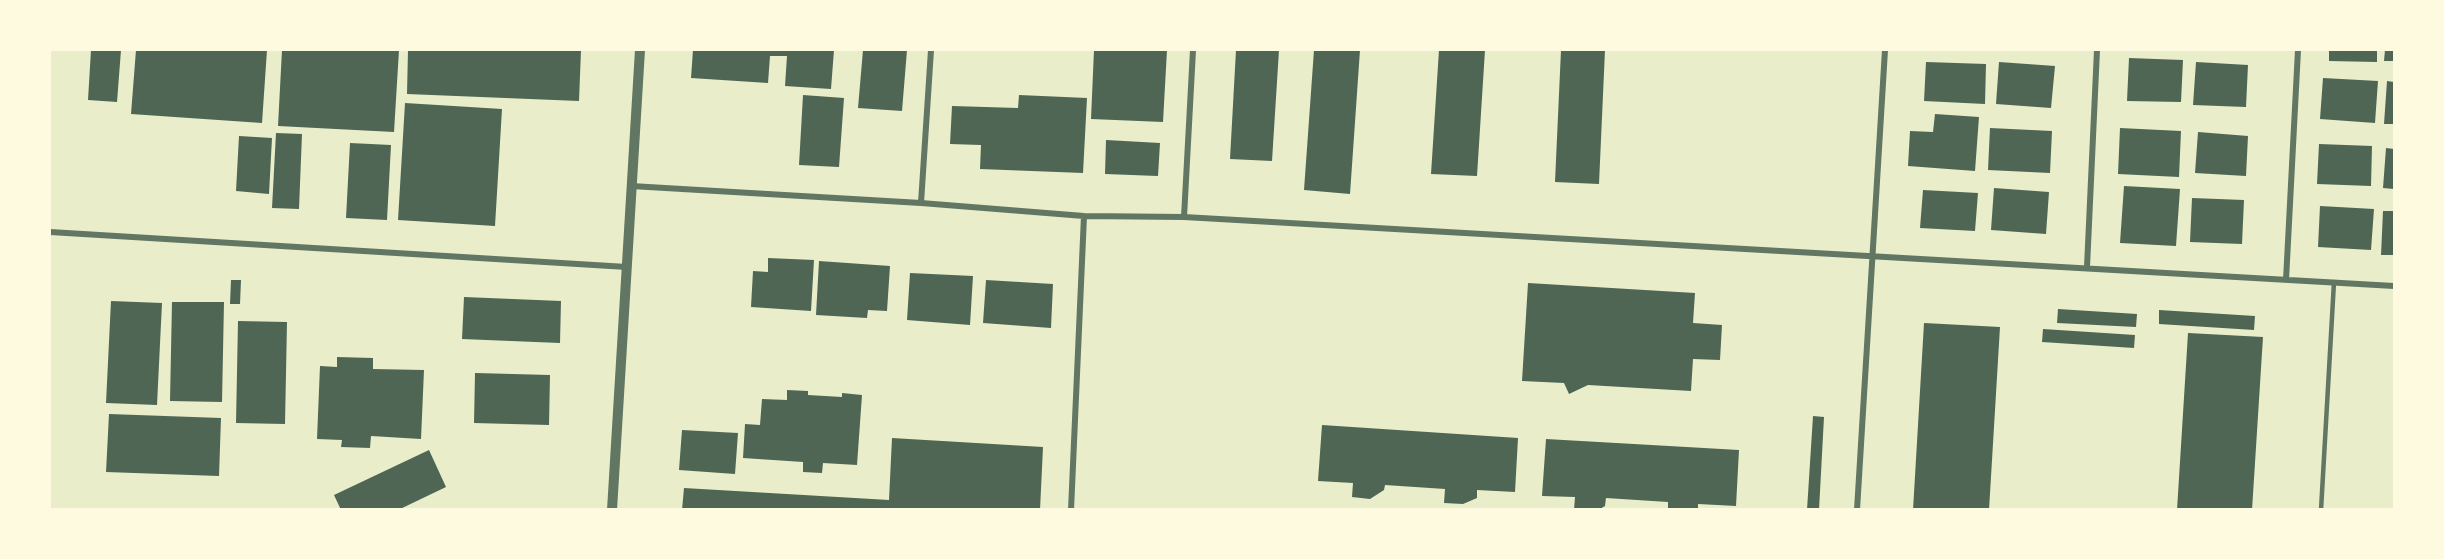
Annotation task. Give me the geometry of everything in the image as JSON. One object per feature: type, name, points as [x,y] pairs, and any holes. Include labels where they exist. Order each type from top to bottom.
[{"type":"street","points":[[612,510],[640,50]]},
{"type":"street","points":[[921,203],[931,50]]},
{"type":"street","points":[[1184,217],[1193,50]]},
{"type":"street","points":[[1857,510],[1885,50]]},
{"type":"street","points":[[2087,267],[2097,50]]},
{"type":"street","points":[[2286,280],[2298,50]]},
{"type":"street","points":[[632,186],[921,203],[1084,216],[1184,217],[2394,286]]},
{"type":"street","points":[[1071,510],[1084,216]]},
{"type":"street","points":[[50,232],[627,267]]},
{"type":"lane","points":[[2320,510],[2334,282]]},
{"type":"building","points":[[91,50],[121,50],[117,102],[88,100]]},
{"type":"building","points":[[136,50],[267,50],[262,123],[131,114]]},
{"type":"building","points":[[282,50],[399,50],[394,132],[278,126]]},
{"type":"building","points":[[408,50],[581,50],[579,101],[407,94]]},
{"type":"building","points":[[693,50],[834,50],[831,89],[785,86],[787,56],[770,56],[768,83],[691,78]]},
{"type":"building","points":[[863,50],[907,50],[902,111],[858,108]]},
{"type":"building","points":[[1094,50],[1167,50],[1163,122],[1091,119]]},
{"type":"building","points":[[1236,50],[1279,50],[1272,161],[1230,159]]},
{"type":"building","points":[[1314,50],[1360,50],[1350,194],[1304,190]]},
{"type":"building","points":[[1439,50],[1485,50],[1477,176],[1431,174]]},
{"type":"building","points":[[1561,50],[1605,50],[1599,184],[1555,182]]},
{"type":"building","points":[[2329,50],[2377,50],[2377,62],[2329,61]]},
{"type":"building","points":[[2385,50],[2394,50],[2394,61],[2384,61]]},
{"type":"building","points":[[2129,58],[2183,60],[2181,102],[2127,101]]},
{"type":"building","points":[[1926,62],[1986,64],[1985,104],[1924,101]]},
{"type":"building","points":[[1999,62],[2055,66],[2051,108],[1996,104]]},
{"type":"building","points":[[2196,62],[2248,65],[2246,107],[2193,105]]},
{"type":"building","points":[[2323,78],[2378,81],[2375,123],[2320,119]]},
{"type":"building","points":[[2387,81],[2394,82],[2394,124],[2384,124]]},
{"type":"building","points":[[803,95],[844,98],[839,167],[799,165]]},
{"type":"building","points":[[1019,95],[1087,98],[1083,173],[980,169],[981,145],[950,144],[952,106],[1018,108]]},
{"type":"building","points":[[405,103],[502,109],[495,226],[398,220]]},
{"type":"building","points":[[1935,114],[1979,117],[1975,171],[1908,166],[1910,131],[1933,132]]},
{"type":"building","points":[[1990,128],[2052,131],[2050,173],[1988,170]]},
{"type":"building","points":[[2120,128],[2181,131],[2179,177],[2118,174]]},
{"type":"building","points":[[2198,132],[2248,136],[2246,176],[2195,173]]},
{"type":"building","points":[[276,133],[302,134],[299,209],[272,208]]},
{"type":"building","points":[[239,136],[272,138],[269,194],[236,191]]},
{"type":"building","points":[[1106,140],[1160,143],[1158,176],[1105,174]]},
{"type":"building","points":[[350,143],[391,145],[387,220],[346,218]]},
{"type":"building","points":[[2319,144],[2372,146],[2371,186],[2317,184]]},
{"type":"building","points":[[2386,148],[2394,149],[2394,189],[2383,188]]},
{"type":"building","points":[[2124,186],[2180,189],[2176,246],[2120,243]]},
{"type":"building","points":[[1994,188],[2049,192],[2046,234],[1991,230]]},
{"type":"building","points":[[1923,190],[1978,193],[1975,231],[1920,228]]},
{"type":"building","points":[[2192,198],[2244,200],[2242,244],[2190,242]]},
{"type":"building","points":[[2320,206],[2374,209],[2371,250],[2318,247]]},
{"type":"building","points":[[2383,211],[2394,211],[2394,255],[2381,255]]},
{"type":"building","points":[[768,258],[814,260],[811,311],[751,307],[753,271],[768,272]]},
{"type":"building","points":[[819,261],[890,266],[887,311],[868,310],[867,318],[816,315]]},
{"type":"building","points":[[910,273],[973,276],[970,325],[907,320]]},
{"type":"building","points":[[231,280],[241,280],[240,304],[230,304]]},
{"type":"building","points":[[986,280],[1053,284],[1051,328],[983,323]]},
{"type":"building","points":[[1528,283],[1695,293],[1693,323],[1722,325],[1720,360],[1693,359],[1691,391],[1588,385],[1569,394],[1564,383],[1522,381]]},
{"type":"building","points":[[464,297],[561,301],[560,343],[462,339]]},
{"type":"building","points":[[111,301],[162,303],[157,405],[106,403]]},
{"type":"building","points":[[172,302],[224,302],[222,402],[170,401]]},
{"type":"building","points":[[2058,309],[2137,314],[2136,327],[2057,323]]},
{"type":"building","points":[[2159,310],[2255,316],[2254,330],[2159,324]]},
{"type":"building","points":[[238,321],[287,322],[285,424],[236,423]]},
{"type":"building","points":[[1924,323],[2000,327],[1989,510],[1913,510]]},
{"type":"building","points":[[2043,329],[2135,335],[2134,348],[2042,342]]},
{"type":"building","points":[[2188,333],[2263,337],[2252,510],[2177,510]]},
{"type":"building","points":[[337,357],[373,358],[373,369],[424,370],[421,439],[371,436],[370,448],[341,447],[342,440],[317,439],[320,366],[337,367]]},
{"type":"building","points":[[475,373],[550,375],[549,425],[474,423]]},
{"type":"building","points":[[787,390],[808,391],[808,395],[842,397],[842,393],[862,395],[857,465],[823,463],[822,473],[803,472],[803,462],[743,458],[745,424],[760,425],[762,399],[787,400]]},
{"type":"building","points":[[109,414],[221,418],[219,476],[106,472]]},
{"type":"building","points":[[1813,416],[1824,417],[1819,510],[1807,510]]},
{"type":"building","points":[[1322,425],[1518,438],[1515,492],[1477,490],[1477,498],[1463,504],[1444,503],[1445,489],[1385,485],[1384,490],[1370,499],[1352,497],[1353,483],[1318,481]]},
{"type":"building","points":[[682,430],[738,433],[735,474],[679,470]]},
{"type":"building","points":[[892,438],[1043,447],[1040,510],[682,510],[684,488],[889,500]]},
{"type":"building","points":[[1546,439],[1739,450],[1736,506],[1698,504],[1698,510],[1668,510],[1668,502],[1606,498],[1605,506],[1598,510],[1574,510],[1575,497],[1542,496]]},
{"type":"building","points":[[429,450],[446,487],[398,510],[341,510],[334,495]]}]
